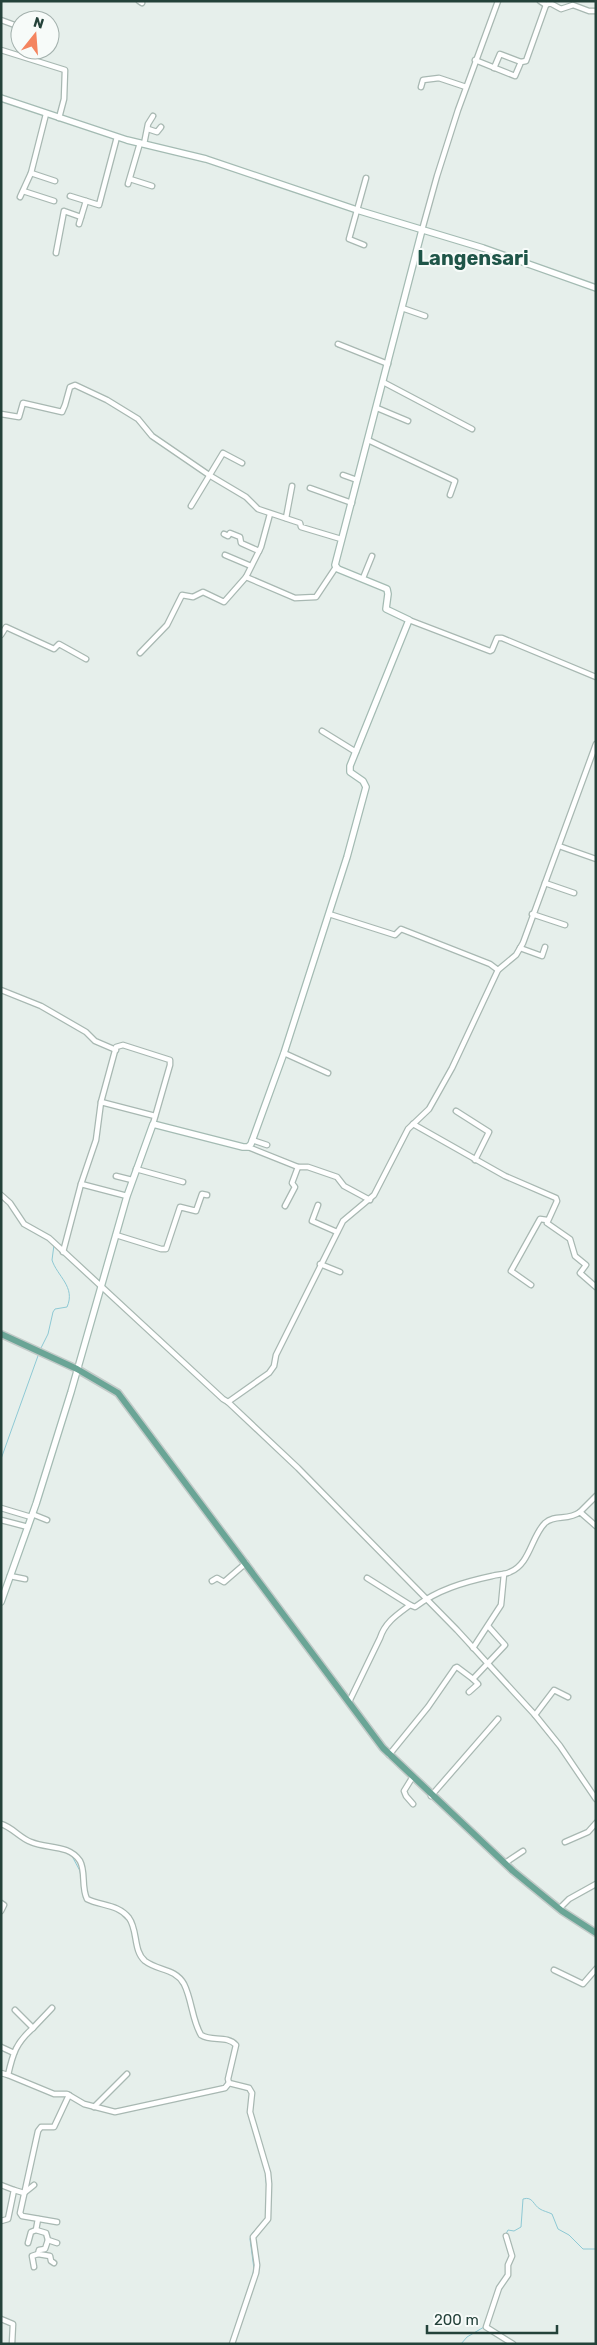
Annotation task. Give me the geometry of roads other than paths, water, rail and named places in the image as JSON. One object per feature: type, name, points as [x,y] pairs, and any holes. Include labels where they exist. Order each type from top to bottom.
[{"type":"main road","points":[[1,1334],[48,1356]]},
{"type":"main road","points":[[1,1338],[77,1368],[104,1384],[124,1400],[389,1755],[505,1863],[560,1909],[596,1933]]},
{"type":"street","points":[[246,577],[295,598],[313,597],[318,596],[323,584],[336,568],[341,539],[377,408],[436,176],[475,60],[498,1]]},
{"type":"street","points":[[540,1],[564,9],[576,6],[589,12],[596,12]]},
{"type":"street","points":[[494,68],[500,54],[526,62],[546,4]]},
{"type":"street","points":[[1,50],[65,70],[64,100],[59,118]]},
{"type":"street","points":[[475,60],[515,76],[521,62]]},
{"type":"street","points":[[421,87],[423,80],[434,77],[466,87]]},
{"type":"street","points":[[1,98],[117,137],[206,159],[357,210],[484,248],[596,288]]},
{"type":"street","points":[[20,197],[31,173],[46,114]]},
{"type":"street","points":[[128,184],[153,116]]},
{"type":"street","points":[[148,129],[157,132],[161,126]]},
{"type":"street","points":[[70,196],[99,205],[117,137]]},
{"type":"street","points":[[31,173],[55,181]]},
{"type":"street","points":[[364,245],[350,238],[366,178]]},
{"type":"street","points":[[130,179],[152,186]]},
{"type":"street","points":[[23,191],[54,201]]},
{"type":"street","points":[[79,224],[86,201]]},
{"type":"street","points":[[56,253],[64,211],[81,217]]},
{"type":"street","points":[[402,308],[425,316]]},
{"type":"street","points":[[338,344],[388,364]]},
{"type":"street","points":[[383,382],[472,429]]},
{"type":"street","points":[[1,414],[18,417],[23,403],[62,412],[70,387],[75,385],[107,400],[138,419],[152,436],[209,475],[246,497],[258,509],[300,523],[301,527],[341,539]]},
{"type":"street","points":[[377,408],[408,421]]},
{"type":"street","points":[[368,440],[454,481],[450,494]]},
{"type":"street","points":[[191,506],[224,453],[242,463]]},
{"type":"street","points":[[343,475],[357,480]]},
{"type":"street","points":[[286,518],[292,486]]},
{"type":"street","points":[[310,488],[352,503]]},
{"type":"street","points":[[140,653],[167,625],[182,595],[193,597],[204,592],[224,602],[246,577],[259,551],[270,514]]},
{"type":"street","points":[[224,534],[228,536],[230,533],[240,537],[241,543],[259,551]]},
{"type":"street","points":[[225,555],[251,566]]},
{"type":"street","points":[[363,578],[372,556]]},
{"type":"street","points":[[336,568],[386,589],[388,594],[386,609],[409,620],[490,650],[492,650],[497,638],[502,638],[596,677]]},
{"type":"street","points":[[248,1147],[284,1054],[329,914],[366,788],[365,783],[350,771],[359,739],[409,620]]},
{"type":"street","points":[[1,635],[6,627],[54,649],[59,644],[86,659]]},
{"type":"street","points":[[322,731],[356,752]]},
{"type":"street","points":[[228,1402],[268,1373],[274,1366],[276,1354],[337,1232],[348,1216],[370,1200],[386,1175],[408,1129],[429,1109],[452,1068],[498,970],[516,955],[520,948],[596,744]]},
{"type":"street","points":[[559,846],[596,859]]},
{"type":"street","points":[[545,883],[574,893]]},
{"type":"street","points":[[329,914],[395,935],[401,929],[498,970]]},
{"type":"street","points":[[532,914],[565,925]]},
{"type":"street","points":[[520,948],[542,956],[545,947]]},
{"type":"street","points":[[1,990],[36,1004],[86,1032],[95,1041],[116,1050]]},
{"type":"street","points":[[1,1602],[32,1516],[102,1288],[127,1196],[153,1124],[170,1060],[123,1045],[116,1047],[101,1102],[96,1140],[81,1184],[63,1252]]},
{"type":"street","points":[[284,1054],[328,1073]]},
{"type":"street","points":[[101,1102],[155,1116]]},
{"type":"street","points":[[456,1111],[489,1132],[475,1160]]},
{"type":"street","points":[[153,1124],[220,1142],[248,1147],[298,1167],[308,1167],[337,1177],[344,1186],[370,1200]]},
{"type":"street","points":[[413,1124],[505,1176],[554,1196],[557,1201],[547,1220]]},
{"type":"street","points":[[252,1140],[267,1145]]},
{"type":"street","points":[[285,1206],[295,1186],[292,1183],[298,1167]]},
{"type":"street","points":[[136,1169],[183,1182]]},
{"type":"street","points":[[116,1176],[132,1180]]},
{"type":"street","points":[[81,1184],[127,1196]]},
{"type":"street","points":[[116,1235],[166,1249],[180,1207],[196,1211],[202,1194],[207,1195]]},
{"type":"street","points":[[1,1195],[10,1203],[24,1224],[49,1238],[298,1468],[536,1715],[560,1746],[596,1799]]},
{"type":"street","points":[[318,1204],[312,1221],[337,1232]]},
{"type":"street","points":[[530,1285],[511,1272],[540,1219],[547,1220]]},
{"type":"street","points":[[547,1220],[548,1224],[570,1239],[574,1254],[586,1265],[580,1272],[596,1287]]},
{"type":"street","points":[[320,1264],[340,1272]]},
{"type":"street","points":[[367,1578],[415,1607],[425,1599],[456,1585],[513,1571],[524,1561],[537,1534],[546,1522],[555,1518],[571,1518],[596,1496]]},
{"type":"street","points":[[1,1508],[47,1520]]},
{"type":"street","points":[[580,1512],[596,1526]]},
{"type":"street","points":[[1,1520],[28,1527]]},
{"type":"street","points":[[212,1580],[217,1578],[224,1582],[246,1563]]},
{"type":"street","points":[[473,1648],[501,1605],[504,1574]]},
{"type":"street","points":[[10,1576],[25,1579]]},
{"type":"street","points":[[349,1702],[383,1627],[410,1605]]},
{"type":"street","points":[[473,1679],[505,1644],[488,1626]]},
{"type":"street","points":[[389,1755],[428,1707],[455,1668],[457,1667],[478,1684],[469,1692]]},
{"type":"street","points":[[536,1715],[554,1690],[568,1697]]},
{"type":"street","points":[[431,1796],[498,1719]]},
{"type":"street","points":[[412,1778],[404,1794],[413,1804]]},
{"type":"street","points":[[565,1842],[588,1832],[596,1823]]},
{"type":"street","points":[[1,1824],[32,1843],[67,1850],[76,1856],[82,1865],[87,1899],[122,1911],[131,1922],[142,1958],[179,1976],[189,1996],[201,2035],[206,2038],[234,2042],[236,2049],[228,2074],[229,2083],[225,2088],[119,2112],[94,2106],[68,2095],[54,2094],[1,2073]]},
{"type":"street","points":[[505,1863],[523,1851]]},
{"type":"street","points":[[560,1909],[569,1899],[596,1884]]},
{"type":"street","points":[[1,1903],[4,1905],[1,1911]]},
{"type":"street","points":[[554,1970],[583,1984],[596,1968]]},
{"type":"street","points":[[8,2075],[20,2039],[52,2008]]},
{"type":"street","points":[[15,2010],[33,2028]]},
{"type":"street","points":[[1,2047],[14,2053]]},
{"type":"street","points":[[94,2106],[127,2074]]},
{"type":"street","points":[[229,2083],[249,2088],[252,2093],[250,2112],[268,2173],[269,2184],[269,2215],[266,2222],[253,2237],[257,2265],[256,2273],[232,2344]]},
{"type":"street","points":[[57,2222],[20,2215],[38,2129],[54,2127],[68,2095]]},
{"type":"street","points":[[1,2185],[24,2193]]},
{"type":"street","points":[[24,2193],[34,2185]]},
{"type":"street","points":[[1,2221],[8,2219],[14,2190]]},
{"type":"street","points":[[36,2230],[38,2219]]},
{"type":"street","points":[[28,2243],[31,2232],[36,2230],[46,2233],[48,2240],[45,2249],[39,2250],[38,2254]]},
{"type":"street","points":[[506,2236],[512,2256],[508,2265],[508,2275],[499,2288],[486,2327],[514,2344]]},
{"type":"street","points":[[48,2240],[57,2243]]},
{"type":"street","points":[[34,2267],[32,2256],[38,2254],[50,2256],[54,2264]]},
{"type":"street","points":[[1,2319],[13,2324],[12,2344]]},
{"type":"waterway","points":[[9,1199],[14,1206]]},
{"type":"waterway","points":[[40,1350],[48,1334],[53,1312],[55,1309],[67,1307],[69,1300],[68,1288],[52,1260],[54,1245]]},
{"type":"waterway","points":[[1,1459],[39,1353]]},
{"type":"waterway","points":[[72,1856],[81,1877]]},
{"type":"waterway","points":[[129,1921],[137,1951]]},
{"type":"waterway","points":[[226,2082],[227,2072]]},
{"type":"waterway","points":[[229,2085],[249,2091]]},
{"type":"waterway","points":[[266,2180],[267,2188]]},
{"type":"waterway","points":[[506,2234],[508,2230],[514,2231],[521,2227],[523,2199],[526,2198],[531,2200],[540,2209],[552,2214],[558,2229],[569,2235],[583,2249],[596,2249]]},
{"type":"waterway","points":[[251,2282],[254,2269],[250,2239],[253,2232],[262,2223]]},
{"type":"waterway","points":[[230,2344],[246,2295]]},
{"type":"waterway","points":[[461,2344],[467,2337],[484,2327]]},
{"type":"district","name":"Langensari","points":[[473,258]]}]
